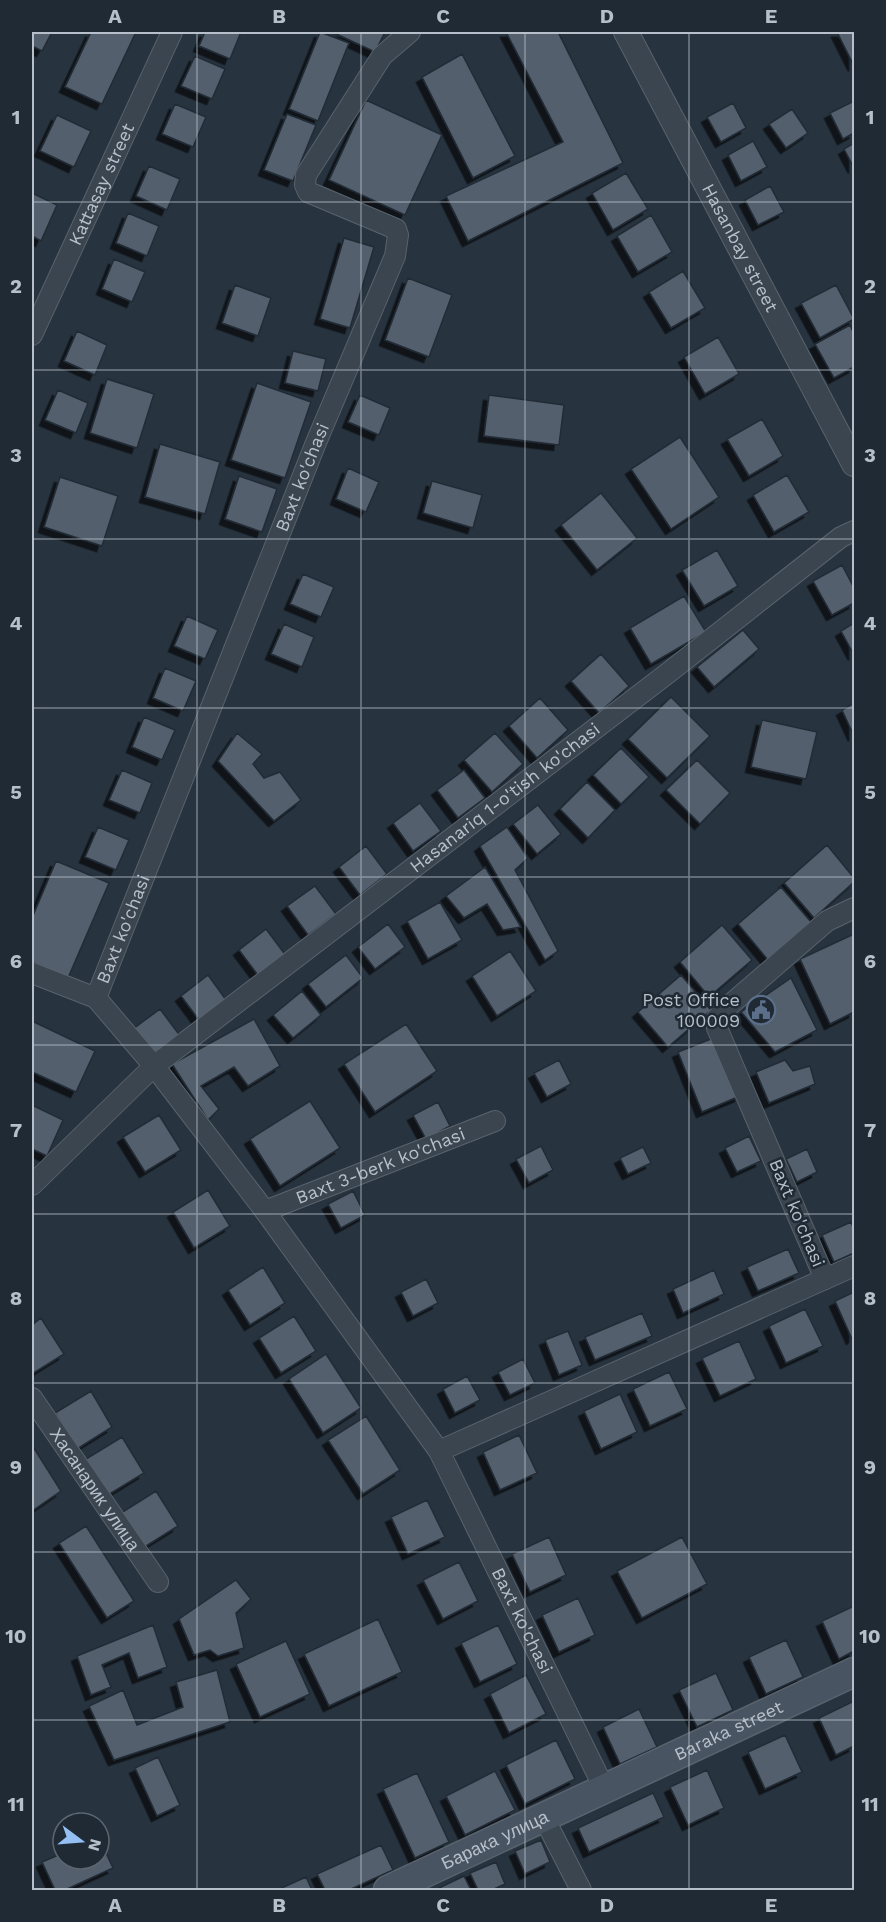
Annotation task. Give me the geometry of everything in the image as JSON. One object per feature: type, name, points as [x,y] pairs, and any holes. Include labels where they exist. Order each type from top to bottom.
[{"type":"main road","name":"Baraka street","points":[[605,1790],[855,1672]]},
{"type":"main road","name":"Барака улица","points":[[388,1890],[605,1790]]},
{"type":"street","name":"Kattasay street","points":[[32,335],[172,32]]},
{"type":"street","name":"Baxt ko'chasi","points":[[96,998],[315,445],[395,256],[398,235],[396,229],[308,192],[305,185],[306,175],[382,56],[410,32]]},
{"type":"street","name":"Hasanbay street","points":[[626,32],[855,464]]},
{"type":"street","name":"Hasanariq 1-o'tish ko'chasi","points":[[154,1066],[668,674],[841,537],[855,531]]},
{"type":"street","name":"Baxt ko'chasi","points":[[439,1452],[825,1279],[717,1028],[717,1018],[827,921],[855,908]]},
{"type":"street","name":"Baxt ko'chasi","points":[[32,973],[96,998],[154,1066],[266,1211],[439,1452],[605,1790]]},
{"type":"street","points":[[32,1185],[154,1066]]},
{"type":"street","name":"Baxt 3-berk ko'chasi","points":[[266,1211],[495,1121]]},
{"type":"street","points":[[825,1279],[855,1266]]},
{"type":"street","name":"Хасанарик улица","points":[[32,1398],[158,1582]]},
{"type":"street","points":[[544,1818],[581,1890]]},
{"type":"building","points":[[32,32],[52,32],[42,51],[32,46]]},
{"type":"building","points":[[91,32],[136,32],[102,104],[65,87]]},
{"type":"building","points":[[205,32],[241,32],[230,59],[199,46]]},
{"type":"building","points":[[320,32],[349,43],[318,121],[289,109]]},
{"type":"building","points":[[332,32],[385,32],[375,52]]},
{"type":"building","points":[[506,32],[558,32],[623,163],[468,241],[446,196],[563,142]]},
{"type":"building","points":[[837,32],[854,32],[854,66]]},
{"type":"building","points":[[462,54],[515,156],[473,178],[422,77]]},
{"type":"building","points":[[195,56],[225,69],[212,99],[181,86]]},
{"type":"building","points":[[366,100],[442,135],[405,215],[329,180]]},
{"type":"building","points":[[854,101],[854,133],[843,139],[830,113]]},
{"type":"building","points":[[733,103],[746,128],[721,142],[707,117]]},
{"type":"building","points":[[175,104],[206,117],[193,147],[162,134]]},
{"type":"building","points":[[792,109],[808,133],[786,148],[769,124]]},
{"type":"building","points":[[287,114],[316,125],[293,181],[264,170]]},
{"type":"building","points":[[57,115],[91,131],[74,167],[40,151]]},
{"type":"building","points":[[753,141],[767,167],[741,181],[728,155]]},
{"type":"building","points":[[854,143],[854,168],[844,149]]},
{"type":"building","points":[[149,166],[180,179],[167,210],[136,196]]},
{"type":"building","points":[[626,173],[648,209],[613,230],[592,193]]},
{"type":"building","points":[[770,186],[784,212],[758,225],[745,200]]},
{"type":"building","points":[[32,193],[57,205],[41,241],[32,236]]},
{"type":"building","points":[[128,213],[159,226],[147,256],[116,243]]},
{"type":"building","points":[[651,215],[672,252],[638,272],[617,236]]},
{"type":"building","points":[[344,238],[374,247],[350,328],[320,319]]},
{"type":"building","points":[[114,259],[145,272],[132,302],[102,289]]},
{"type":"building","points":[[683,271],[705,308],[671,328],[649,292]]},
{"type":"building","points":[[408,278],[452,295],[429,357],[385,340]]},
{"type":"building","points":[[235,285],[271,298],[258,336],[222,323]]},
{"type":"building","points":[[836,285],[854,319],[820,338],[801,303]]},
{"type":"building","points":[[850,325],[854,334],[854,367],[834,378],[815,344]]},
{"type":"building","points":[[77,331],[107,345],[95,375],[64,361]]},
{"type":"building","points":[[718,337],[739,374],[705,394],[684,357]]},
{"type":"building","points":[[293,351],[326,359],[318,391],[285,383]]},
{"type":"building","points":[[107,379],[154,394],[137,448],[90,433]]},
{"type":"building","points":[[257,383],[311,402],[285,478],[231,460]]},
{"type":"building","points":[[58,390],[88,403],[76,433],[45,420]]},
{"type":"building","points":[[360,395],[390,408],[379,435],[348,422]]},
{"type":"building","points":[[489,395],[564,405],[559,445],[484,436]]},
{"type":"building","points":[[762,419],[783,456],[749,476],[727,439]]},
{"type":"building","points":[[680,437],[719,497],[671,529],[631,469]]},
{"type":"building","points":[[160,444],[220,462],[205,514],[145,497]]},
{"type":"building","points":[[348,468],[379,482],[366,512],[336,499]]},
{"type":"building","points":[[787,475],[809,512],[774,532],[753,495]]},
{"type":"building","points":[[239,476],[277,489],[262,532],[225,519]]},
{"type":"building","points":[[60,477],[118,496],[102,546],[44,527]]},
{"type":"building","points":[[432,481],[482,495],[473,528],[423,513]]},
{"type":"building","points":[[601,493],[637,538],[597,570],[561,525]]},
{"type":"building","points":[[717,550],[738,586],[704,606],[682,570]]},
{"type":"building","points":[[842,565],[854,588],[854,603],[832,615],[813,581]]},
{"type":"building","points":[[303,574],[334,587],[321,617],[290,604]]},
{"type":"building","points":[[684,596],[706,632],[651,664],[630,628]]},
{"type":"building","points":[[187,616],[218,630],[205,659],[174,646]]},
{"type":"building","points":[[854,623],[854,655],[841,631]]},
{"type":"building","points":[[284,624],[314,637],[302,667],[271,654]]},
{"type":"building","points":[[743,630],[759,649],[714,687],[697,667]]},
{"type":"building","points":[[601,654],[629,686],[599,713],[571,681]]},
{"type":"building","points":[[165,668],[196,681],[183,711],[153,698]]},
{"type":"building","points":[[671,697],[710,736],[667,778],[628,739]]},
{"type":"building","points":[[540,698],[568,730],[537,758],[509,726]]},
{"type":"building","points":[[854,703],[854,736],[842,710]]},
{"type":"building","points":[[144,717],[175,730],[162,760],[132,747]]},
{"type":"building","points":[[762,720],[817,732],[806,779],[751,767]]},
{"type":"building","points":[[237,733],[262,754],[253,764],[264,778],[280,772],[301,800],[274,821],[218,761]]},
{"type":"building","points":[[495,733],[523,764],[492,792],[464,760]]},
{"type":"building","points":[[621,748],[649,777],[621,804],[593,775]]},
{"type":"building","points":[[697,760],[730,793],[700,824],[666,790]]},
{"type":"building","points":[[122,770],[152,783],[140,813],[109,800]]},
{"type":"building","points":[[464,770],[485,798],[458,818],[437,790]]},
{"type":"building","points":[[587,782],[615,810],[588,838],[560,809]]},
{"type":"building","points":[[420,803],[441,831],[413,851],[393,823]]},
{"type":"building","points":[[538,805],[561,834],[537,854],[513,824]]},
{"type":"building","points":[[98,827],[129,840],[116,870],[85,857]]},
{"type":"building","points":[[507,827],[528,858],[515,870],[558,951],[545,960],[480,846]]},
{"type":"building","points":[[827,845],[854,878],[854,882],[814,918],[784,883]]},
{"type":"building","points":[[366,846],[387,874],[360,895],[339,867]]},
{"type":"building","points":[[56,861],[109,883],[68,978],[32,962],[32,918]]},
{"type":"building","points":[[485,867],[521,927],[503,930],[487,904],[464,918],[446,896]]},
{"type":"building","points":[[315,886],[336,914],[308,935],[287,906]]},
{"type":"building","points":[[781,887],[811,922],[768,960],[738,924]]},
{"type":"building","points":[[440,902],[462,940],[428,959],[407,921]]},
{"type":"building","points":[[388,924],[405,947],[375,969],[358,947]]},
{"type":"building","points":[[722,925],[752,960],[709,997],[680,962]]},
{"type":"building","points":[[266,929],[287,957],[260,978],[239,950]]},
{"type":"building","points":[[854,934],[854,1012],[830,1024],[800,959]]},
{"type":"building","points":[[510,951],[536,991],[497,1016],[472,976]]},
{"type":"building","points":[[346,955],[363,978],[326,1007],[308,984]]},
{"type":"building","points":[[208,975],[229,1004],[202,1024],[181,996]]},
{"type":"building","points":[[681,975],[711,1010],[668,1047],[638,1012]]},
{"type":"building","points":[[791,978],[817,1030],[775,1052],[741,1012]]},
{"type":"building","points":[[302,991],[321,1015],[293,1038],[273,1015]]},
{"type":"building","points":[[160,1009],[181,1037],[153,1057],[133,1029]]},
{"type":"building","points":[[254,1019],[280,1066],[248,1086],[234,1067],[201,1086],[219,1109],[208,1120],[172,1064]]},
{"type":"building","points":[[32,1021],[95,1051],[76,1092],[32,1072]]},
{"type":"building","points":[[406,1024],[437,1071],[375,1112],[344,1064]]},
{"type":"building","points":[[716,1037],[740,1096],[702,1112],[678,1052]]},
{"type":"building","points":[[559,1060],[571,1084],[547,1097],[534,1073]]},
{"type":"building","points":[[785,1060],[793,1071],[810,1066],[815,1084],[769,1103],[756,1072]]},
{"type":"building","points":[[310,1101],[340,1148],[280,1186],[250,1139]]},
{"type":"building","points":[[438,1102],[450,1126],[426,1139],[413,1115]]},
{"type":"building","points":[[32,1105],[63,1120],[47,1156],[32,1149]]},
{"type":"building","points":[[159,1115],[181,1150],[145,1172],[123,1137]]},
{"type":"building","points":[[749,1136],[761,1161],[737,1172],[725,1148]]},
{"type":"building","points":[[541,1146],[553,1170],[529,1183],[516,1159]]},
{"type":"building","points":[[643,1147],[651,1163],[628,1174],[620,1158]]},
{"type":"building","points":[[807,1149],[817,1172],[797,1182],[786,1159]]},
{"type":"building","points":[[208,1190],[230,1226],[194,1248],[173,1212]]},
{"type":"building","points":[[353,1191],[365,1215],[341,1228],[328,1204]]},
{"type":"building","points":[[851,1222],[854,1229],[854,1253],[834,1262],[822,1235]]},
{"type":"building","points":[[788,1249],[799,1273],[758,1291],[747,1267]]},
{"type":"building","points":[[263,1267],[285,1303],[250,1325],[228,1290]]},
{"type":"building","points":[[714,1270],[724,1294],[683,1313],[673,1289]]},
{"type":"building","points":[[426,1279],[438,1303],[413,1316],[401,1292]]},
{"type":"building","points":[[854,1292],[854,1337],[852,1339],[835,1301]]},
{"type":"building","points":[[805,1309],[823,1346],[786,1363],[769,1326]]},
{"type":"building","points":[[642,1313],[652,1336],[595,1360],[585,1337]]},
{"type":"building","points":[[294,1316],[316,1351],[281,1373],[259,1338]]},
{"type":"building","points":[[41,1318],[64,1354],[32,1374],[32,1325]]},
{"type":"building","points":[[568,1331],[582,1365],[559,1375],[545,1340]]},
{"type":"building","points":[[739,1341],[756,1379],[720,1396],[702,1358]]},
{"type":"building","points":[[326,1354],[361,1408],[323,1433],[289,1379]]},
{"type":"building","points":[[523,1359],[535,1383],[510,1395],[498,1372]]},
{"type":"building","points":[[669,1372],[687,1409],[650,1426],[633,1389]]},
{"type":"building","points":[[467,1376],[480,1400],[455,1413],[443,1389]]},
{"type":"building","points":[[91,1391],[112,1427],[77,1449],[55,1413]]},
{"type":"building","points":[[620,1394],[637,1432],[601,1449],[584,1411]]},
{"type":"building","points":[[366,1416],[400,1470],[363,1494],[328,1440]]},
{"type":"building","points":[[519,1435],[537,1473],[500,1490],[483,1452]]},
{"type":"building","points":[[122,1437],[144,1473],[108,1495],[86,1459]]},
{"type":"building","points":[[32,1445],[61,1491],[32,1511]]},
{"type":"building","points":[[156,1491],[178,1526],[143,1548],[121,1513]]},
{"type":"building","points":[[427,1500],[445,1537],[408,1554],[391,1517]]},
{"type":"building","points":[[86,1526],[134,1601],[107,1618],[59,1543]]},
{"type":"building","points":[[549,1537],[566,1575],[530,1592],[512,1554]]},
{"type":"building","points":[[682,1537],[707,1584],[642,1618],[617,1571]]},
{"type":"building","points":[[459,1562],[478,1601],[443,1619],[423,1580]]},
{"type":"building","points":[[236,1580],[251,1599],[236,1613],[244,1648],[218,1656],[210,1650],[194,1655],[179,1619]]},
{"type":"building","points":[[578,1598],[595,1635],[559,1652],[542,1615]]},
{"type":"building","points":[[854,1606],[854,1651],[839,1659],[822,1621]]},
{"type":"building","points":[[378,1619],[402,1672],[329,1706],[304,1654]]},
{"type":"building","points":[[153,1625],[167,1667],[138,1678],[129,1653],[102,1665],[111,1687],[91,1695],[77,1656]]},
{"type":"building","points":[[498,1625],[517,1664],[480,1682],[461,1643]]},
{"type":"building","points":[[786,1640],[803,1677],[766,1694],[749,1657]]},
{"type":"building","points":[[286,1641],[310,1694],[260,1717],[236,1664]]},
{"type":"building","points":[[217,1670],[230,1722],[114,1760],[89,1706],[123,1690],[137,1725],[183,1707],[176,1682]]},
{"type":"building","points":[[716,1673],[733,1710],[697,1727],[679,1690]]},
{"type":"building","points":[[526,1675],[546,1714],[509,1733],[490,1694]]},
{"type":"building","points":[[854,1701],[854,1746],[836,1755],[819,1718]]},
{"type":"building","points":[[639,1709],[657,1747],[620,1764],[603,1727]]},
{"type":"building","points":[[785,1735],[802,1772],[765,1789],[748,1752]]},
{"type":"building","points":[[556,1740],[575,1779],[525,1804],[506,1765]]},
{"type":"building","points":[[158,1757],[180,1805],[157,1816],[135,1768]]},
{"type":"building","points":[[707,1770],[724,1808],[688,1825],[670,1787]]},
{"type":"building","points":[[495,1771],[515,1810],[465,1835],[446,1796]]},
{"type":"building","points":[[417,1773],[449,1842],[415,1858],[383,1789]]},
{"type":"building","points":[[653,1793],[664,1817],[589,1852],[578,1828]]},
{"type":"building","points":[[541,1840],[550,1862],[525,1874],[515,1851]]},
{"type":"building","points":[[381,1845],[393,1870],[349,1890],[325,1890],[317,1874]]},
{"type":"building","points":[[51,1858],[51,1871],[106,1871],[65,1890],[55,1890],[42,1862]]},
{"type":"building","points":[[496,1862],[505,1884],[492,1890],[478,1890],[470,1873]]},
{"type":"building","points":[[464,1876],[471,1890],[440,1890],[439,1888]]},
{"type":"building","points":[[306,1877],[312,1890],[277,1890]]},
{"type":"place","name":"Post Office 100009","points":[[761,1010]]}]
